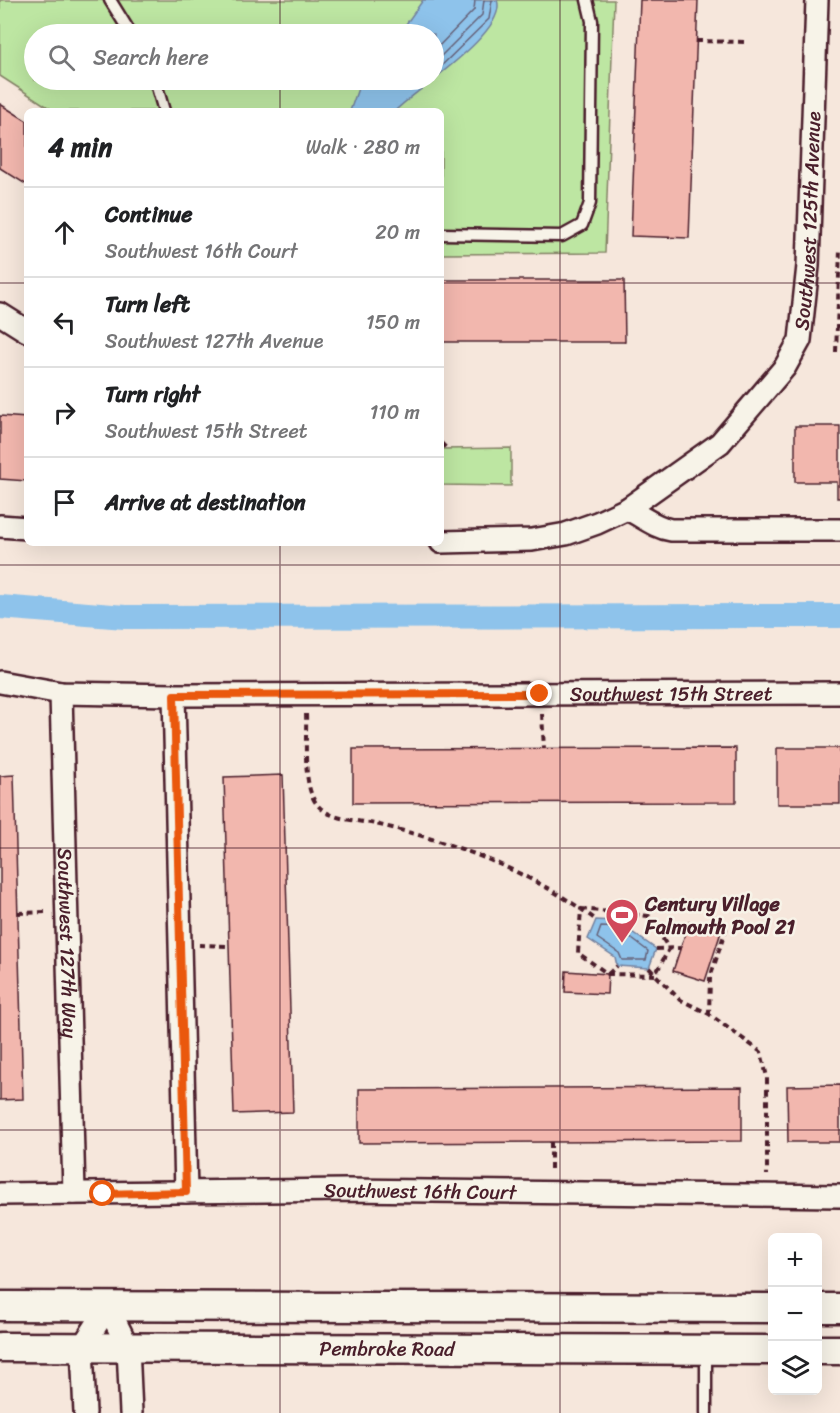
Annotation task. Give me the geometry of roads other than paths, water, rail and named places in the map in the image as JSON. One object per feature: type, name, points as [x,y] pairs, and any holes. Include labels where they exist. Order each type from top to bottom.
[{"type":"main road","name":"Pembroke Road","points":[[0,1306],[768,1308]]},
{"type":"main road","points":[[706,1308],[706,1350]]},
{"type":"main road","points":[[822,1308],[840,1308]]},
{"type":"main road","name":"Pembroke Road","points":[[0,1347],[768,1350]]},
{"type":"main road","points":[[822,1350],[840,1350]]},
{"type":"street","name":"Southwest 125th Avenue","points":[[444,542],[532,540],[566,534],[627,509],[720,443],[785,367],[800,340],[808,266],[817,0]]},
{"type":"street","points":[[0,314],[24,329]]},
{"type":"street","points":[[627,509],[647,518],[657,527],[671,530],[840,530]]},
{"type":"street","points":[[0,526],[24,528]]},
{"type":"street","name":"Southwest 15th Street","points":[[0,682],[61,693],[174,695],[840,693]]},
{"type":"street","name":"Southwest 127th Way","points":[[61,693],[74,1193]]},
{"type":"street","points":[[174,695],[186,1192]]},
{"type":"street","name":"Southwest 16th Court","points":[[0,1194],[346,1190],[840,1196]]},
{"type":"street","points":[[85,1413],[82,1347],[108,1307]]},
{"type":"street","points":[[108,1307],[128,1347],[131,1413]]},
{"type":"lane","points":[[110,0],[125,24]]},
{"type":"lane","points":[[444,234],[562,236],[582,225],[590,203],[592,21],[587,0]]},
{"type":"lane","points":[[158,90],[163,108]]},
{"type":"lane","points":[[706,1350],[706,1413]]},
{"type":"water","points":[[423,0],[497,0],[497,13],[489,27],[444,71],[444,24],[406,24]]},
{"type":"water","points":[[357,90],[420,90],[398,108],[351,108]]},
{"type":"water","name":"Century Village Falmouth Pool 21","points":[[596,920],[630,922],[632,932],[656,949],[649,968],[617,966],[615,957],[588,939]]},
{"type":"waterway","points":[[0,607],[125,617],[840,616]]},
{"type":"place","name":"Century Village Falmouth Pool 21","points":[[622,944]]}]
